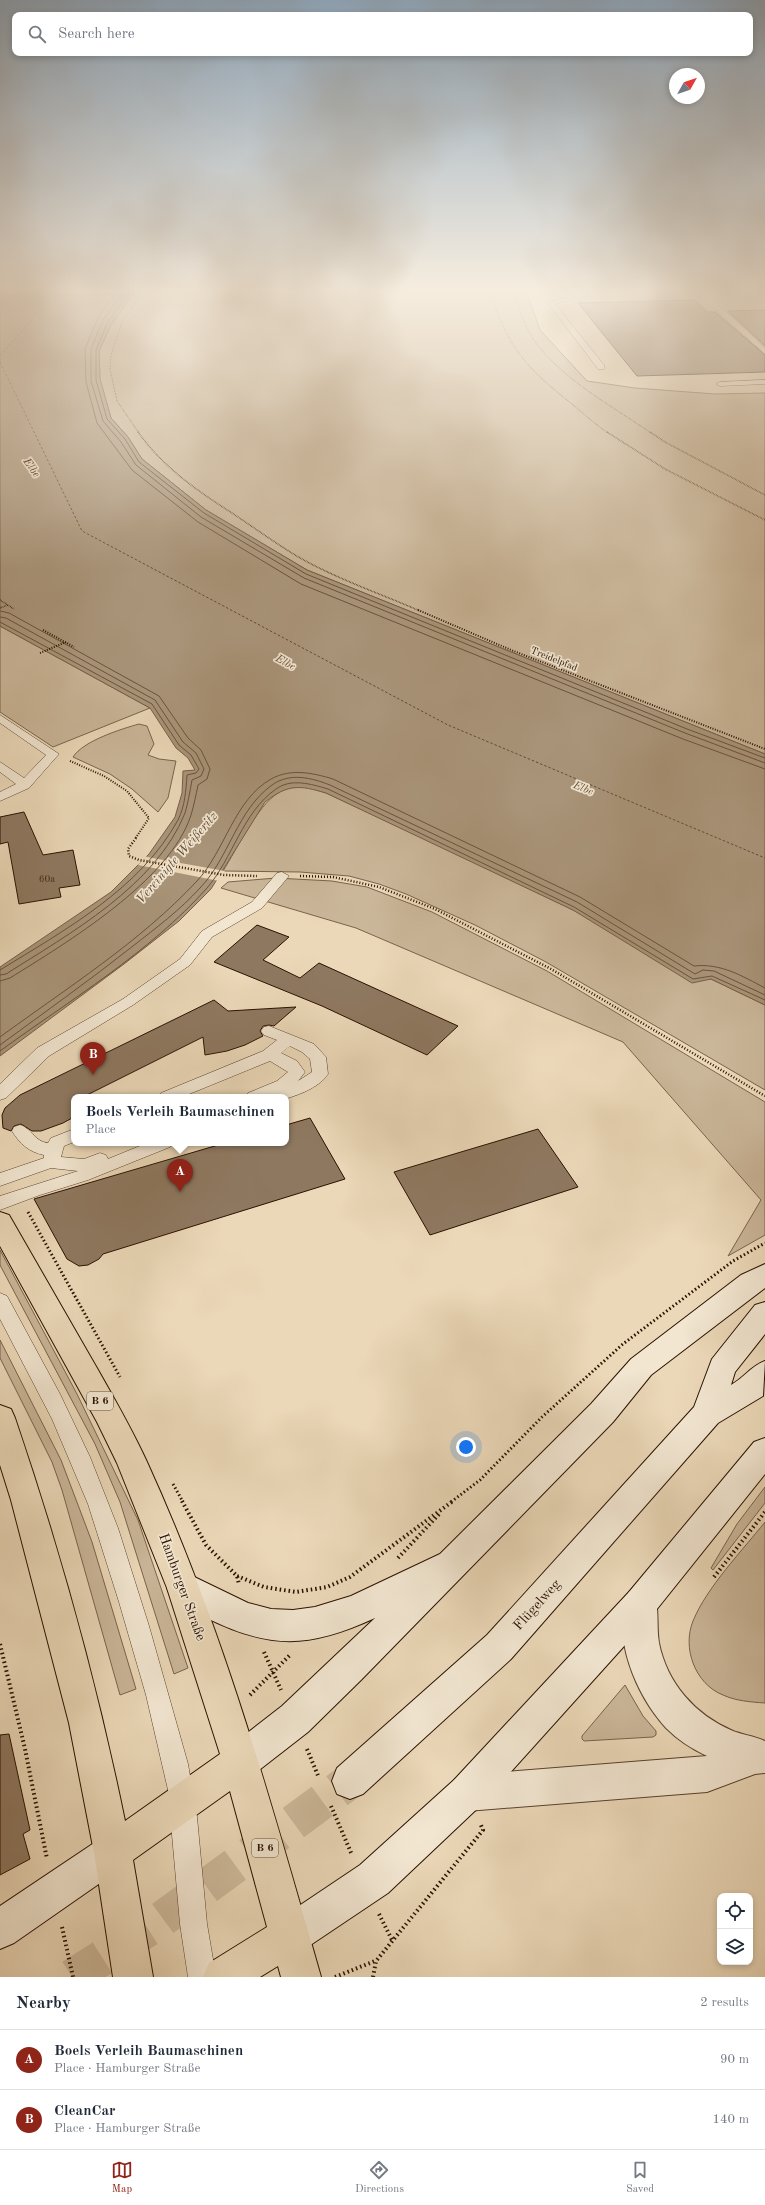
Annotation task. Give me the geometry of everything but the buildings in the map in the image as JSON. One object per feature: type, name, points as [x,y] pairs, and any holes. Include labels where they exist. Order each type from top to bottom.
[{"type":"main road","name":"Hamburger Straße","points":[[0,1222],[102,1404],[132,1462],[184,1588],[241,1761],[301,1977]]},
{"type":"main road","points":[[0,1929],[113,1852],[241,1761],[315,1700],[456,1562],[602,1413],[641,1367],[751,1283],[765,1275]]},
{"type":"main road","name":"Flügelweg","points":[[707,1414],[722,1367],[765,1313]]},
{"type":"main road","name":"Flügelweg","points":[[350,1781],[499,1647],[707,1414],[752,1387],[765,1373]]},
{"type":"main road","points":[[0,1418],[27,1500],[79,1691],[113,1852],[133,1977]]},
{"type":"main road","points":[[223,1977],[289,1936],[374,1879],[467,1793],[641,1603],[765,1452]]},
{"type":"main road","points":[[184,1588],[216,1607],[270,1625],[289,1626],[326,1620],[345,1615],[456,1562]]},
{"type":"main road","points":[[641,1603],[641,1636],[650,1671],[658,1691],[674,1713],[690,1727],[718,1743],[760,1757]]},
{"type":"main road","points":[[467,1793],[522,1790],[707,1774],[760,1757]]},
{"type":"lane","points":[[0,718],[53,754],[40,772],[25,785],[0,797]]},
{"type":"lane","points":[[0,766],[25,785]]},
{"type":"lane","points":[[0,1094],[43,1052],[128,1002],[185,962],[207,934],[257,905],[282,876]]},
{"type":"lane","points":[[269,1031],[308,1048],[318,1057],[320,1074],[304,1085],[282,1094]]},
{"type":"lane","points":[[174,1094],[269,1055],[287,1040]]},
{"type":"lane","points":[[261,1094],[292,1078],[297,1072],[293,1066],[283,1060],[269,1055]]},
{"type":"lane","points":[[20,1130],[32,1145],[44,1150],[52,1156],[86,1165],[133,1146]]},
{"type":"lane","points":[[0,1180],[52,1156],[57,1142],[71,1136]]},
{"type":"lane","points":[[0,1203],[46,1186],[82,1176],[157,1146]]},
{"type":"lane","points":[[0,1301],[70,1434],[97,1501],[122,1575],[158,1694],[176,1764],[182,1802],[194,1939],[202,1977]]},
{"type":"path","name":"Treidelpfad","points":[[114,385],[117,401],[133,426],[151,450],[175,473],[208,498],[296,555],[341,577],[504,647],[765,749]]},
{"type":"path","points":[[550,385],[604,430],[639,454],[765,520]]},
{"type":"path","points":[[582,385],[665,442],[765,495]]},
{"type":"path","points":[[0,601],[14,609]]},
{"type":"path","points":[[0,608],[8,605]]},
{"type":"path","points":[[43,630],[74,647]]},
{"type":"path","points":[[40,653],[66,642]]},
{"type":"path","points":[[53,754],[104,776],[127,791],[150,818],[128,849],[129,856],[139,860],[224,875],[333,877],[378,887],[435,909],[551,969],[765,1096]]},
{"type":"path","points":[[237,1576],[264,1587],[296,1592],[327,1587],[350,1577],[445,1508],[480,1480],[542,1417],[623,1344],[733,1261],[765,1243]]},
{"type":"path","points":[[714,1577],[765,1512]]},
{"type":"path","points":[[0,1644],[25,1749],[45,1848]]},
{"type":"path","points":[[250,1695],[286,1657],[292,1654]]},
{"type":"path","points":[[373,1977],[376,1961],[483,1830]]},
{"type":"path","points":[[335,1977],[376,1961]]},
{"type":"shaded area","points":[[102,385],[616,385],[715,394],[765,393],[765,754],[307,570],[206,510],[142,459],[128,437],[111,418]]},
{"type":"shaded area","points":[[0,626],[150,708],[53,747],[0,712]]},
{"type":"shaded area","points":[[139,724],[147,726],[154,744],[148,755],[159,759],[176,761],[168,798],[158,812],[132,789],[110,774],[73,757],[85,746],[103,736]]},
{"type":"shaded area","points":[[304,786],[326,793],[440,846],[573,910],[704,979],[711,979],[765,1005],[765,1090],[546,962],[475,925],[406,894],[379,884],[349,876],[300,872],[223,871],[255,818],[270,799],[284,790]]},
{"type":"shaded area","points":[[276,878],[332,881],[367,887],[432,912],[547,971],[765,1102],[765,1235],[728,1256],[761,1200],[623,1042],[356,928],[221,888],[228,882]]},
{"type":"shaded area","points":[[0,1250],[77,1394],[138,1520],[188,1668],[174,1674],[120,1502],[95,1444],[0,1265]]},
{"type":"shaded area","points":[[0,1340],[61,1460],[92,1542],[136,1689],[120,1695],[62,1490],[52,1462],[0,1358]]},
{"type":"shaded area","points":[[765,1487],[765,1503],[713,1570],[711,1568],[737,1524]]},
{"type":"shaded area","points":[[765,1522],[765,1703],[733,1699],[713,1690],[698,1674],[693,1664],[689,1642],[693,1621],[707,1595]]},
{"type":"shaded area","points":[[625,1685],[643,1716],[656,1731],[656,1735],[653,1737],[584,1741],[582,1736]]},
{"type":"water","points":[[0,385],[102,385],[111,418],[128,437],[142,459],[206,510],[307,570],[765,754],[765,1005],[711,979],[692,983],[573,910],[326,793],[308,788],[294,788],[280,792],[265,802],[211,889],[179,921],[124,964],[0,1056],[0,967],[111,892],[149,854],[175,817],[182,793],[183,771],[195,770],[188,758],[176,748],[150,708],[0,626]]},
{"type":"pier","points":[[146,856],[225,871],[219,881],[138,865]]},
{"type":"ferry route","points":[[11,385],[82,531],[448,725],[765,858]]},
{"type":"tunnel","points":[[72,1977],[154,1925],[350,1781]]},
{"type":"place","name":"CleanCar","points":[[93,1075]]},
{"type":"place","name":"Boels Verleih Baumaschinen","points":[[180,1192]]},
{"type":"water label","name":"Elbe","points":[[31,468]]},
{"type":"water label","name":"Elbe","points":[[285,663]]},
{"type":"water label","name":"Elbe","points":[[583,789]]},
{"type":"water label","name":"Vereinigte Weißeritz","points":[[177,858]]}]
